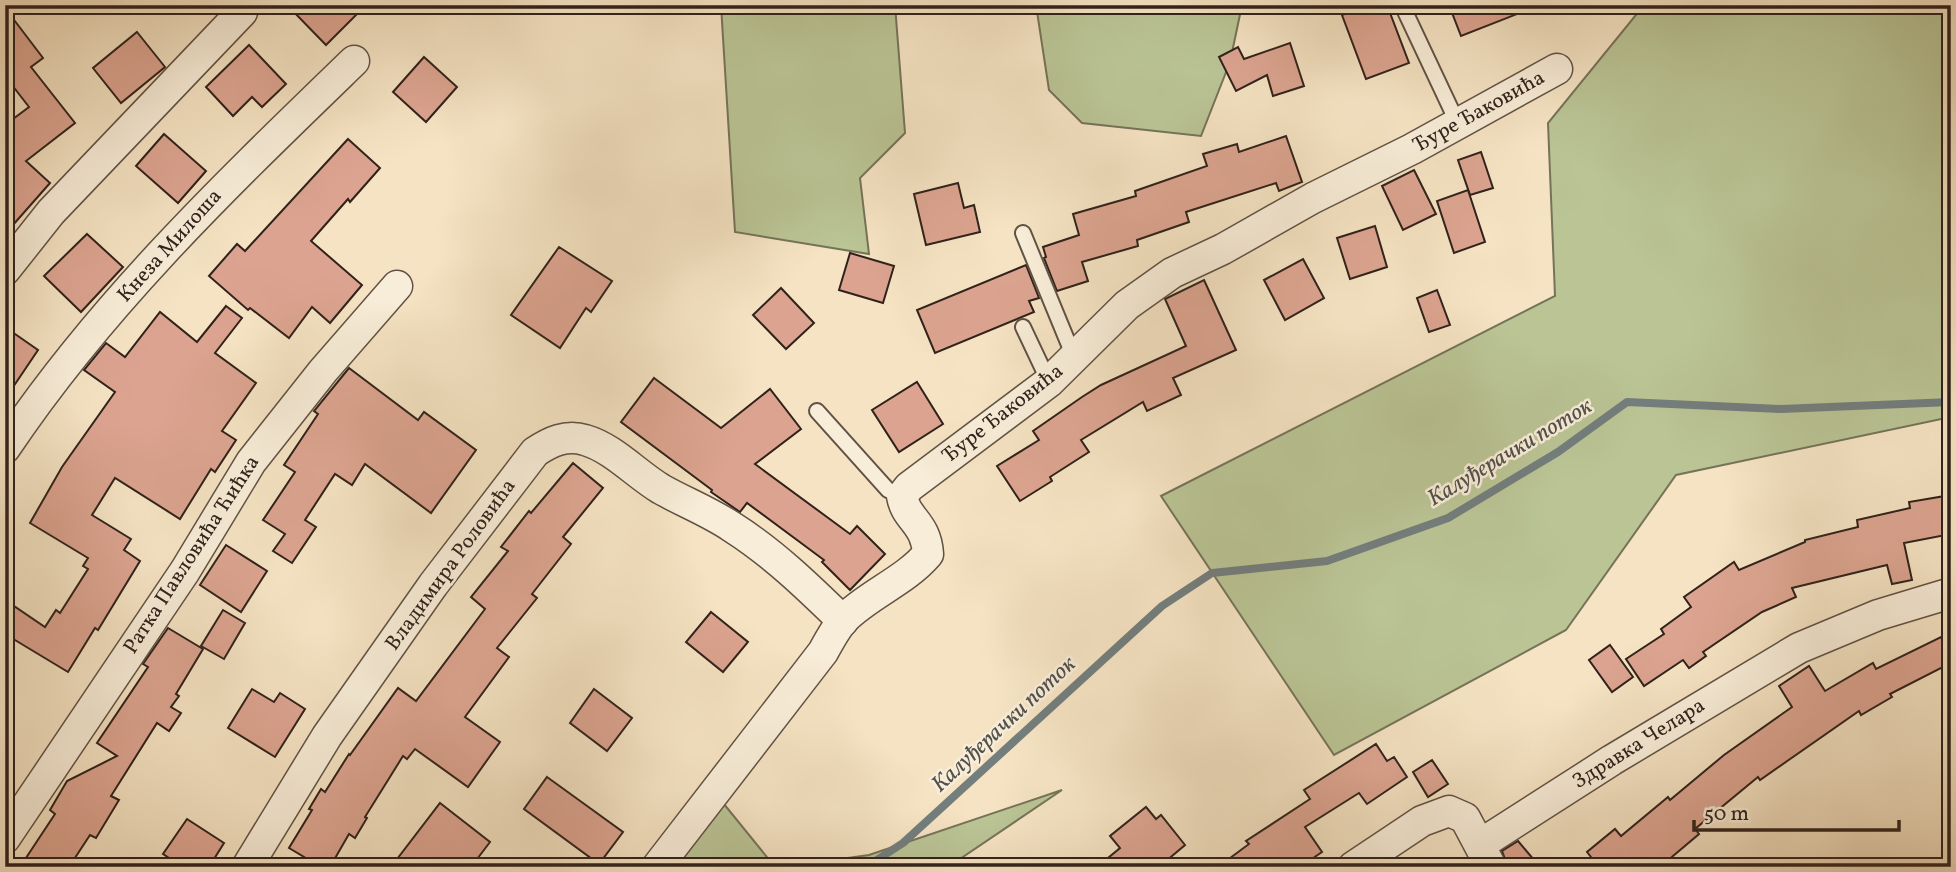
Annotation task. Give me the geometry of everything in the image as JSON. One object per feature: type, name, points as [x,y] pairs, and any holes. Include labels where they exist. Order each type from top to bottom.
[{"type":"street","points":[[5,270],[51,212],[242,12]]},
{"type":"street","name":"Кнеза Милоша","points":[[5,448],[35,403],[83,342],[130,289],[223,187],[354,61]]},
{"type":"street","name":"Ђуре Ђаковића","points":[[902,496],[909,487],[1049,382],[1127,305],[1172,273],[1223,249],[1556,69]]},
{"type":"street","name":"Ратка Павловића Ћићка","points":[[5,838],[185,571],[251,462],[323,371],[397,286]]},
{"type":"street","name":"Владимира Роловића","points":[[247,867],[342,715],[433,585],[535,452],[549,443],[565,438],[583,439],[601,447],[660,488],[732,526],[769,554],[843,621]]},
{"type":"street","points":[[657,867],[823,652],[843,621],[862,604],[919,564],[928,554],[922,527],[905,507],[902,496]]},
{"type":"street","name":"Здравка Челара","points":[[1353,867],[1422,821],[1449,811],[1465,818],[1486,856],[1612,760],[1799,648],[1867,619],[1951,593]]},
{"type":"lane","points":[[1402,5],[1458,124]]},
{"type":"lane","points":[[1023,233],[1074,357]]},
{"type":"lane","points":[[1023,327],[1049,382]]},
{"type":"lane","points":[[817,411],[888,490],[902,496]]},
{"type":"green space","points":[[721,5],[895,5],[905,133],[860,178],[869,254],[735,232]]},
{"type":"green space","points":[[1036,5],[1242,5],[1230,62],[1201,136],[1082,123],[1049,90]]},
{"type":"green space","points":[[1644,5],[1951,5],[1951,417],[1676,475],[1566,630],[1334,755],[1161,496],[1555,296],[1548,123]]},
{"type":"green space","points":[[1062,790],[948,867],[783,867],[869,855]]},
{"type":"green space","points":[[715,793],[775,867],[657,867]]},
{"type":"building","points":[[287,5],[366,5],[326,45]]},
{"type":"building","points":[[1368,5],[1387,5],[1409,63],[1366,79],[1342,15]]},
{"type":"building","points":[[1449,5],[1535,5],[1535,7],[1461,36]]},
{"type":"building","points":[[5,8],[43,58],[31,67],[75,123],[26,161],[50,183],[5,234],[5,125],[29,107],[5,76]]},
{"type":"building","points":[[137,32],[165,67],[121,103],[93,68]]},
{"type":"building","points":[[1290,43],[1304,86],[1273,96],[1267,75],[1236,91],[1219,57],[1238,47],[1244,59]]},
{"type":"building","points":[[249,45],[286,84],[262,107],[252,97],[233,116],[206,87]]},
{"type":"building","points":[[424,57],[457,87],[426,122],[393,92]]},
{"type":"building","points":[[164,134],[206,171],[178,203],[136,166]]},
{"type":"building","points":[[1286,136],[1302,182],[1279,191],[1276,183],[1186,212],[1189,222],[1137,240],[1138,246],[1082,262],[1088,281],[1057,291],[1044,258],[1043,247],[1079,235],[1073,214],[1136,196],[1135,191],[1207,166],[1203,154],[1237,144],[1239,152]]},
{"type":"building","points":[[348,139],[380,168],[311,241],[362,285],[330,323],[312,307],[289,338],[250,308],[248,310],[209,276],[237,244],[245,251]]},
{"type":"building","points":[[1481,152],[1493,188],[1470,195],[1458,160]]},
{"type":"building","points":[[1414,170],[1436,214],[1403,230],[1382,186]]},
{"type":"building","points":[[958,183],[964,208],[974,205],[980,232],[926,245],[914,194]]},
{"type":"building","points":[[1468,190],[1485,242],[1454,253],[1437,201]]},
{"type":"building","points":[[1375,226],[1387,267],[1350,279],[1337,238]]},
{"type":"building","points":[[87,234],[123,267],[81,312],[44,276]]},
{"type":"building","points":[[559,247],[612,281],[591,312],[586,308],[560,348],[511,315]]},
{"type":"building","points":[[850,253],[894,266],[883,303],[839,290]]},
{"type":"building","points":[[1303,259],[1324,298],[1285,320],[1264,280]]},
{"type":"building","points":[[1026,265],[1039,298],[1029,301],[1034,312],[935,353],[917,310]]},
{"type":"building","points":[[1204,280],[1236,350],[1173,378],[1181,395],[1147,411],[1143,402],[1081,440],[1089,452],[1050,477],[1052,481],[1020,501],[997,466],[1039,440],[1033,431],[1082,397],[1101,385],[1186,346],[1165,299]]},
{"type":"building","points":[[781,288],[814,323],[786,349],[753,315]]},
{"type":"building","points":[[1437,290],[1450,325],[1429,332],[1417,298]]},
{"type":"building","points":[[226,306],[242,318],[215,353],[256,383],[222,431],[236,440],[215,472],[211,469],[180,519],[115,478],[92,515],[131,539],[124,550],[140,561],[98,630],[95,628],[68,672],[5,634],[5,600],[45,627],[56,610],[60,613],[88,569],[83,566],[88,558],[30,523],[62,467],[115,392],[84,370],[106,343],[125,357],[160,312],[197,342]]},
{"type":"building","points":[[5,327],[38,350],[5,399]]},
{"type":"building","points":[[349,368],[418,420],[424,412],[476,450],[431,513],[365,464],[352,485],[335,474],[305,520],[316,527],[292,563],[273,551],[285,534],[263,520],[295,472],[284,465],[318,414],[314,411]]},
{"type":"building","points":[[654,378],[721,428],[770,389],[801,429],[755,464],[850,534],[857,526],[885,554],[850,590],[822,562],[824,560],[747,503],[740,512],[711,492],[712,490],[621,422]]},
{"type":"building","points":[[917,382],[943,424],[899,452],[872,410]]},
{"type":"building","points":[[573,463],[603,488],[563,537],[571,544],[532,594],[537,598],[497,648],[509,657],[465,717],[500,742],[468,787],[415,749],[407,759],[403,756],[355,838],[349,834],[330,867],[321,867],[289,848],[312,810],[309,809],[321,789],[325,792],[349,754],[398,688],[416,701],[485,609],[471,597],[508,551],[501,547],[529,511],[531,513]]},
{"type":"building","points":[[1945,496],[1951,534],[1904,543],[1912,580],[1892,584],[1887,565],[1792,588],[1796,597],[1762,612],[1703,652],[1706,656],[1689,668],[1683,660],[1644,686],[1626,659],[1664,634],[1661,629],[1691,607],[1684,597],[1734,562],[1739,570],[1805,540],[1858,527],[1857,520],[1910,508],[1909,502]]},
{"type":"building","points":[[226,545],[267,571],[241,612],[200,585]]},
{"type":"building","points":[[223,610],[245,623],[224,659],[201,646]]},
{"type":"building","points":[[711,612],[748,642],[723,672],[686,642]]},
{"type":"building","points":[[168,628],[203,649],[171,707],[181,713],[169,731],[157,723],[111,796],[119,800],[96,838],[90,835],[69,867],[20,867],[55,814],[50,810],[67,781],[117,756],[97,743],[148,667],[143,664]]},
{"type":"building","points":[[1941,637],[1951,656],[1951,663],[1890,694],[1892,697],[1861,715],[1859,711],[1760,780],[1758,777],[1695,829],[1699,834],[1660,867],[1599,867],[1587,852],[1615,829],[1621,836],[1668,797],[1670,800],[1724,755],[1792,707],[1779,686],[1809,666],[1825,691],[1873,663],[1876,669]]},
{"type":"building","points":[[1610,645],[1633,677],[1612,692],[1589,660]]},
{"type":"building","points":[[252,689],[274,702],[280,693],[305,709],[275,757],[228,728]]},
{"type":"building","points":[[594,689],[632,718],[607,751],[570,723]]},
{"type":"building","points":[[1376,744],[1387,761],[1394,757],[1407,777],[1367,804],[1359,793],[1305,827],[1322,852],[1300,867],[1218,867],[1249,844],[1246,841],[1310,799],[1304,790]]},
{"type":"building","points":[[1432,760],[1448,784],[1428,797],[1413,772]]},
{"type":"building","points":[[547,777],[623,832],[599,864],[524,809]]},
{"type":"building","points":[[440,803],[490,842],[471,867],[391,867]]},
{"type":"building","points":[[1146,807],[1156,819],[1161,815],[1185,845],[1159,867],[1097,867],[1120,848],[1110,836]]},
{"type":"building","points":[[187,819],[224,843],[209,867],[183,867],[163,854]]},
{"type":"building","points":[[1518,841],[1540,867],[1508,867],[1502,851]]},
{"type":"waterway","name":"Калуђерачки поток","points":[[866,867],[903,843],[1162,606],[1212,573],[1327,561],[1448,518],[1558,452],[1627,402],[1781,409],[1951,402]]}]
